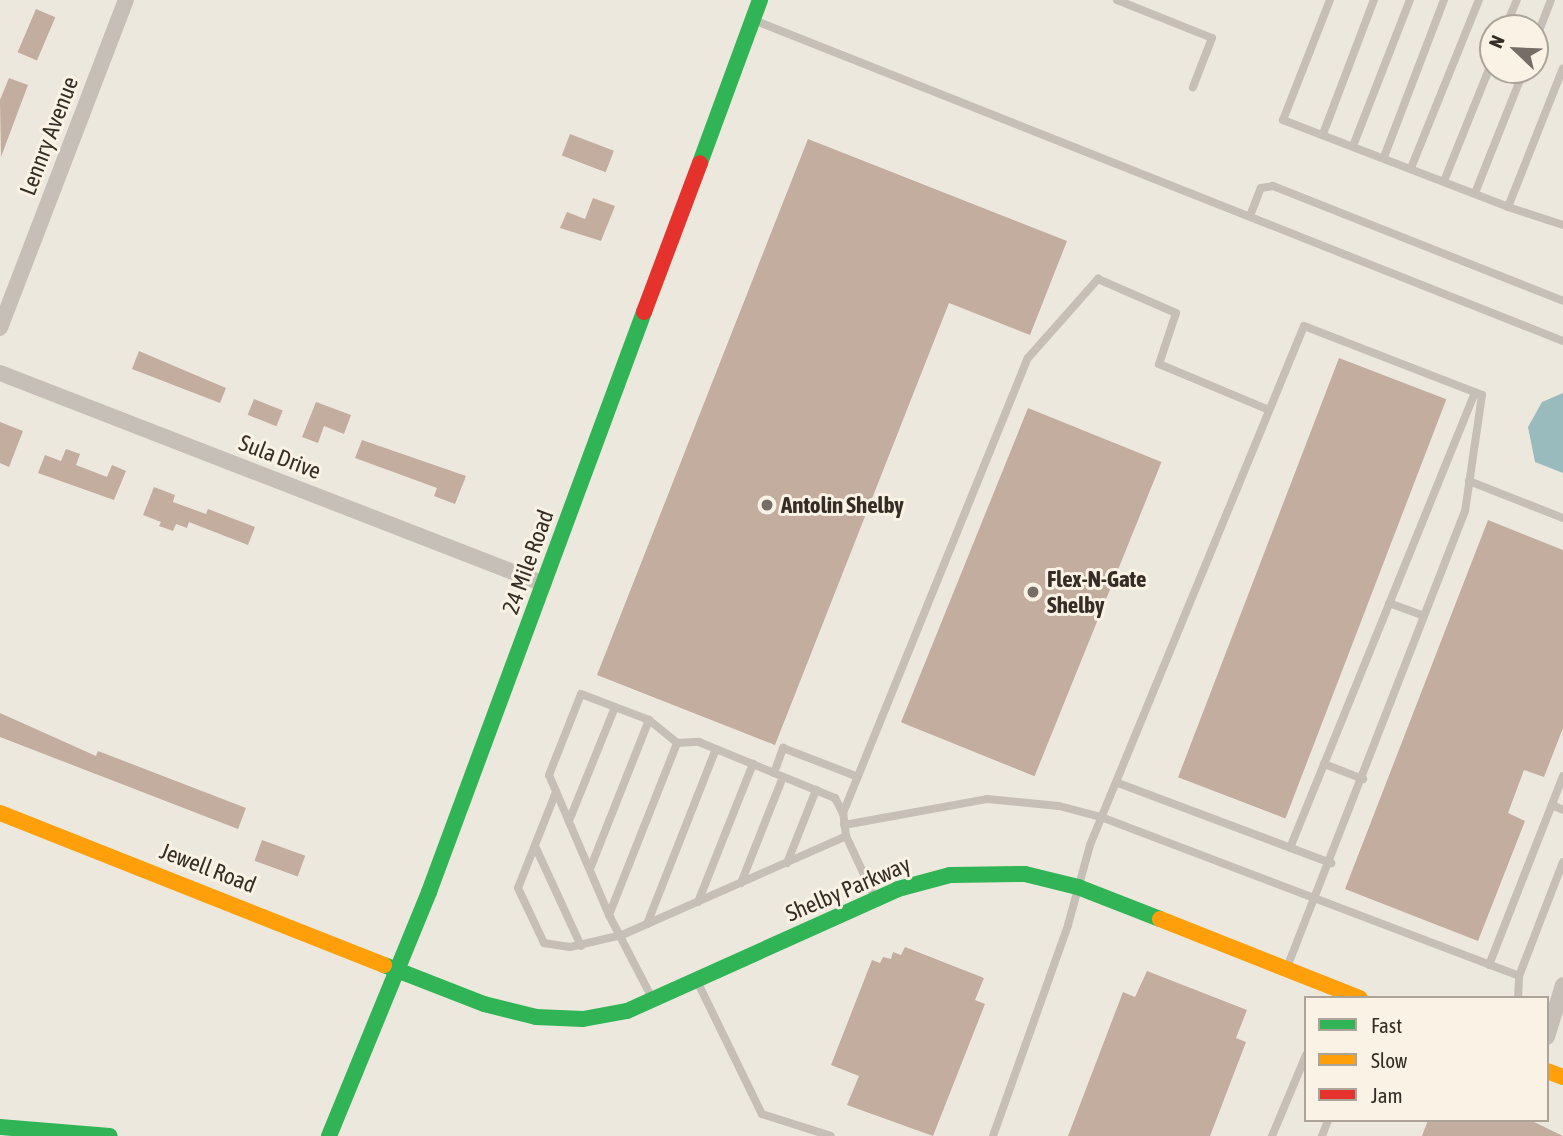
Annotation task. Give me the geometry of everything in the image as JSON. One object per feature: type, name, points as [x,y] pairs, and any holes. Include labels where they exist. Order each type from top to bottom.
[{"type":"main road","name":"24 Mile Road","points":[[329,1136],[397,970],[544,584],[761,0]]},
{"type":"main road","name":"Jewell Road","points":[[0,813],[397,970]]},
{"type":"main road","name":"Shelby Parkway","points":[[397,970],[484,1004],[536,1017],[598,1017],[653,1001],[875,899],[932,879],[985,872],[1033,876],[1079,887],[1287,968],[1332,993]]},
{"type":"main road","points":[[0,1127],[110,1136]]},
{"type":"street","name":"Lennry Avenue","points":[[0,328],[126,0]]},
{"type":"street","name":"Sula Drive","points":[[0,373],[544,584]]},
{"type":"street","points":[[1549,1031],[1562,995]]},
{"type":"lane","points":[[1117,0],[1212,38],[1193,86]]},
{"type":"lane","points":[[1330,0],[1283,120],[1508,207],[1563,225]]},
{"type":"lane","points":[[1323,134],[1374,0]]},
{"type":"lane","points":[[1353,146],[1410,0]]},
{"type":"lane","points":[[1384,157],[1444,0]]},
{"type":"lane","points":[[1411,169],[1479,0]]},
{"type":"lane","points":[[753,20],[1563,341]]},
{"type":"lane","points":[[1508,207],[1563,68]]},
{"type":"lane","points":[[1444,181],[1483,84]]},
{"type":"lane","points":[[1475,193],[1518,84]]},
{"type":"lane","points":[[1250,216],[1262,188],[1273,186],[1563,301]]},
{"type":"lane","points":[[843,813],[1028,358],[1098,279],[1176,313],[1159,364],[1269,410]]},
{"type":"lane","points":[[993,1136],[1101,817],[1118,783],[1304,326],[1482,395],[1465,511],[1331,863],[1287,968]]},
{"type":"lane","points":[[1290,848],[1475,392]]},
{"type":"lane","points":[[1469,481],[1563,518]]},
{"type":"lane","points":[[1389,603],[1424,616]]},
{"type":"lane","points":[[653,1001],[610,915],[549,775],[581,694],[649,720],[677,743],[699,742],[835,798],[843,813],[846,836],[875,899]]},
{"type":"lane","points":[[569,821],[615,707]]},
{"type":"lane","points":[[590,869],[649,720]]},
{"type":"lane","points":[[610,915],[677,743]]},
{"type":"lane","points":[[774,773],[783,748],[858,777]]},
{"type":"lane","points":[[647,924],[716,749]]},
{"type":"lane","points":[[698,902],[753,764]]},
{"type":"lane","points":[[1324,764],[1363,779]]},
{"type":"lane","points":[[1489,965],[1563,776]]},
{"type":"lane","points":[[741,883],[783,777]]},
{"type":"lane","points":[[1118,783],[1331,863]]},
{"type":"lane","points":[[787,863],[816,790]]},
{"type":"lane","points":[[556,792],[518,888],[544,943],[581,946],[622,935],[846,836]]},
{"type":"lane","points":[[844,825],[987,799],[1059,806],[1101,817],[1519,976]]},
{"type":"lane","points":[[1552,805],[1563,810]]},
{"type":"lane","points":[[535,846],[581,946]]},
{"type":"lane","points":[[1518,996],[1519,976],[1563,862]]},
{"type":"lane","points":[[697,981],[761,1114],[831,1136]]},
{"type":"lane","points":[[1272,1136],[1304,1060]]},
{"type":"water","points":[[1563,393],[1563,473],[1535,462],[1528,427],[1542,402]]},
{"type":"building","points":[[36,9],[55,17],[37,60],[18,52]]},
{"type":"building","points":[[9,78],[28,85],[1,157],[0,100]]},
{"type":"building","points":[[570,134],[614,151],[606,172],[562,155]]},
{"type":"building","name":"Antolin Shelby","points":[[808,139],[1067,241],[1030,335],[949,303],[775,745],[597,675]]},
{"type":"building","points":[[593,198],[615,206],[601,241],[560,228],[567,212],[585,219]]},
{"type":"building","points":[[139,351],[226,388],[220,403],[132,369]]},
{"type":"building","points":[[1339,358],[1446,399],[1285,818],[1178,777]]},
{"type":"building","points":[[254,399],[283,411],[276,426],[248,415]]},
{"type":"building","points":[[316,402],[351,415],[344,434],[324,426],[318,443],[302,437]]},
{"type":"building","name":"Flex-N-Gate Shelby","points":[[1028,408],[1162,462],[1035,776],[901,722]]},
{"type":"building","points":[[0,422],[23,431],[9,467],[0,463]]},
{"type":"building","points":[[362,440],[466,476],[455,504],[434,496],[437,488],[355,458]]},
{"type":"building","points":[[66,449],[80,454],[76,465],[107,477],[112,465],[126,471],[114,500],[38,473],[45,455],[61,461]]},
{"type":"building","points":[[154,487],[175,495],[173,502],[206,514],[208,509],[255,527],[248,545],[189,522],[187,528],[176,524],[173,531],[159,526],[161,522],[143,515]]},
{"type":"building","points":[[1488,520],[1563,550],[1563,728],[1544,777],[1524,770],[1508,813],[1525,821],[1478,941],[1345,889]]},
{"type":"building","points":[[0,713],[96,756],[98,751],[246,808],[238,829],[0,737]]},
{"type":"building","points":[[262,840],[305,856],[298,876],[254,861]]},
{"type":"building","points":[[905,947],[984,978],[975,1000],[985,1004],[933,1136],[847,1105],[859,1076],[831,1065],[872,960],[880,963],[883,957],[891,959],[893,952],[901,955]]},
{"type":"building","points":[[1147,971],[1247,1010],[1236,1038],[1246,1042],[1210,1136],[1068,1136],[1123,992],[1135,997]]},
{"type":"building","points":[[1427,1122],[1534,1122],[1563,1136],[1422,1136]]},
{"type":"traffic: fast","points":[[700,163],[760,0]]},
{"type":"traffic: fast","points":[[329,1136],[429,892],[644,312]]},
{"type":"traffic: fast","points":[[384,965],[484,1004],[536,1017],[583,1019],[627,1011],[898,889],[950,875],[1025,874],[1078,887],[1160,919]]},
{"type":"traffic: fast","points":[[0,1127],[110,1136]]},
{"type":"traffic: slow","points":[[0,813],[384,965]]},
{"type":"traffic: slow","points":[[1160,919],[1355,996]]},
{"type":"traffic: slow","points":[[1549,1072],[1563,1077]]},
{"type":"traffic: jam","points":[[644,312],[700,163]]},
{"type":"place","name":"Antolin Shelby","points":[[767,505]]},
{"type":"place","name":"Flex-N-Gate Shelby","points":[[1033,592]]}]
